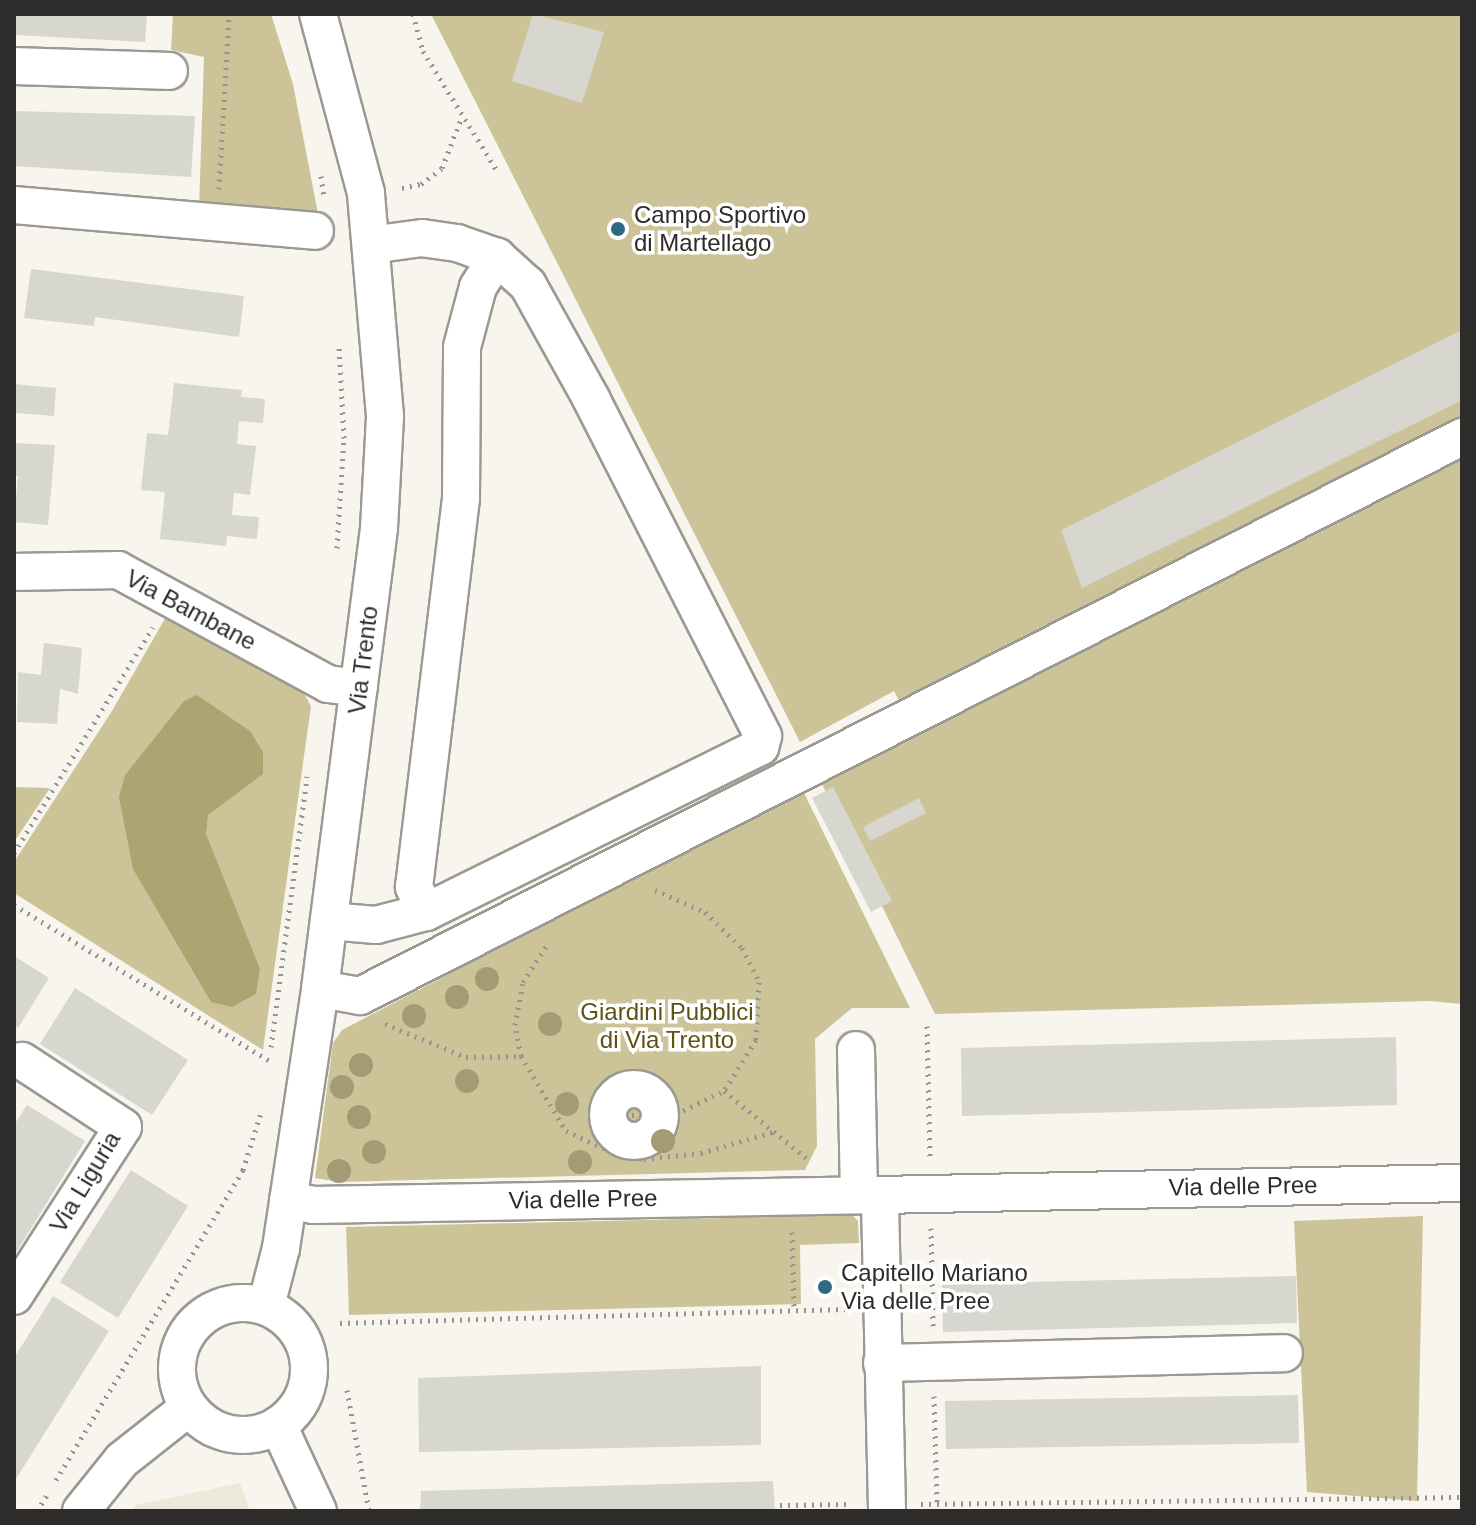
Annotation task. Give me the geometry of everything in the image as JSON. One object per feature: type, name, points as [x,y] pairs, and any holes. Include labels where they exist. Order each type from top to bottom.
[{"type":"street","name":"Via Trento","points":[[266,1306],[288,1200],[320,989],[379,528],[385,416],[366,193],[318,14]]},
{"type":"street","points":[[14,66],[169,71]]},
{"type":"street","points":[[14,205],[218,222],[321,220]]},
{"type":"street","points":[[329,921],[376,925],[426,912],[760,747],[763,736],[549,318],[528,285],[497,257],[422,238],[371,245]]},
{"type":"street","points":[[426,912],[414,887],[461,498],[462,347],[478,287],[497,257]]},
{"type":"street","points":[[320,989],[360,996],[1462,437]]},
{"type":"street","name":"Via Bambane","points":[[14,572],[118,570],[328,684],[359,688]]},
{"type":"street","points":[[856,1050],[880,1307],[887,1506]]},
{"type":"street","name":"Via Liguria","points":[[14,1296],[123,1127],[22,1061]]},
{"type":"street","name":"Via delle Pree","points":[[288,1200],[313,1205],[1462,1183]]},
{"type":"street","points":[[225,1305],[266,1306],[292,1325],[308,1362],[300,1401],[278,1425],[236,1434],[214,1428],[189,1407],[178,1367],[191,1328],[225,1305]]},
{"type":"street","points":[[882,1363],[1284,1353]]},
{"type":"street","points":[[81,1511],[122,1460],[189,1407]]},
{"type":"street","points":[[278,1425],[318,1511]]},
{"type":"path","points":[[218,222],[229,14]]},
{"type":"path","points":[[413,14],[423,51],[461,119],[496,169]]},
{"type":"path","points":[[391,191],[421,184],[442,168],[461,119]]},
{"type":"path","points":[[317,160],[321,220]]},
{"type":"path","points":[[336,558],[344,438],[339,344]]},
{"type":"path","points":[[14,853],[169,598]]},
{"type":"path","points":[[269,1071],[308,770]]},
{"type":"path","points":[[646,1114],[676,1114],[724,1091],[756,1040],[759,982],[742,948],[705,912],[658,889],[647,892]]},
{"type":"path","points":[[14,905],[270,1061]]},
{"type":"path","points":[[557,937],[545,945],[523,982],[515,1025],[521,1056],[566,1131],[617,1154],[644,1159],[701,1153],[776,1131]]},
{"type":"path","points":[[372,1018],[466,1057],[521,1056]]},
{"type":"path","points":[[927,1026],[930,1163]]},
{"type":"path","points":[[724,1091],[810,1157],[794,1310]]},
{"type":"path","points":[[37,1511],[243,1170],[265,1096]]},
{"type":"path","points":[[340,1323],[880,1307]]},
{"type":"path","points":[[347,1390],[369,1511]]},
{"type":"path","points":[[780,1505],[1462,1497]]},
{"type":"shaded area","points":[[197,695],[250,731],[263,752],[263,774],[208,815],[206,834],[260,969],[256,994],[232,1007],[211,1002],[133,869],[119,797],[125,775],[184,701]]},
{"type":"shaded area","points":[[240,1483],[250,1511],[132,1511],[136,1505]]},
{"type":"green space","points":[[173,14],[271,14],[293,84],[319,219],[199,210],[204,57],[171,50]]},
{"type":"green space","points":[[431,14],[1462,14],[1462,1004],[1429,1001],[935,1014],[822,784],[916,733],[894,691],[800,742]]},
{"type":"green space","points":[[167,615],[298,683],[311,706],[263,1050],[14,893],[14,862],[112,711]]},
{"type":"green space","points":[[14,787],[50,788],[14,842]]},
{"type":"green space","name":"Giardini Pubblici di Via Trento","points":[[802,789],[910,1008],[852,1008],[815,1039],[817,1146],[805,1170],[339,1182],[315,1178],[333,1043],[342,1030]]},
{"type":"green space","points":[[852,1215],[858,1221],[859,1243],[800,1245],[801,1304],[349,1315],[346,1227]]},
{"type":"green space","points":[[1423,1216],[1417,1501],[1307,1492],[1294,1221]]},
{"type":"building","points":[[14,14],[147,14],[145,42],[14,35]]},
{"type":"building","points":[[533,14],[604,32],[582,103],[512,81]]},
{"type":"building","points":[[14,111],[195,116],[191,177],[14,166]]},
{"type":"building","points":[[31,269],[244,296],[239,337],[95,317],[94,326],[24,318]]},
{"type":"building","points":[[1460,331],[1462,400],[1082,588],[1061,530]]},
{"type":"building","points":[[174,383],[242,390],[241,397],[265,399],[263,423],[239,421],[237,444],[256,446],[250,495],[234,493],[232,515],[259,517],[257,539],[227,536],[226,546],[160,539],[165,492],[141,490],[147,433],[168,435]]},
{"type":"building","points":[[14,384],[56,388],[54,416],[15,413]]},
{"type":"building","points":[[14,443],[55,445],[48,525],[14,522],[18,476],[14,475]]},
{"type":"building","points":[[44,643],[82,648],[78,694],[60,689],[57,724],[17,722],[18,672],[41,675]]},
{"type":"building","points":[[833,787],[892,901],[871,912],[812,798]]},
{"type":"building","points":[[919,798],[926,813],[870,841],[863,827]]},
{"type":"building","points":[[14,956],[49,978],[18,1028],[14,1026]]},
{"type":"building","points":[[75,988],[188,1060],[152,1115],[40,1044]]},
{"type":"building","points":[[1396,1037],[1397,1105],[962,1116],[961,1048]]},
{"type":"building","points":[[27,1105],[85,1141],[14,1256],[14,1125]]},
{"type":"building","points":[[131,1170],[188,1206],[118,1318],[60,1282]]},
{"type":"building","points":[[1296,1276],[1297,1323],[943,1332],[942,1284]]},
{"type":"building","name":"Capitello Mariano Via delle Pree","points":[[818,1279],[831,1279],[832,1294],[819,1295]]},
{"type":"building","points":[[53,1296],[109,1331],[14,1482],[14,1358]]},
{"type":"building","points":[[761,1366],[761,1445],[419,1452],[418,1378]]},
{"type":"building","points":[[1298,1395],[1299,1443],[946,1449],[945,1401]]},
{"type":"building","points":[[773,1481],[775,1511],[420,1511],[421,1491]]},
{"type":"place","name":"Campo Sportivo di Martellago","points":[[618,229]]},
{"type":"place","name":"Capitello Mariano Via delle Pree","points":[[825,1287]]}]
